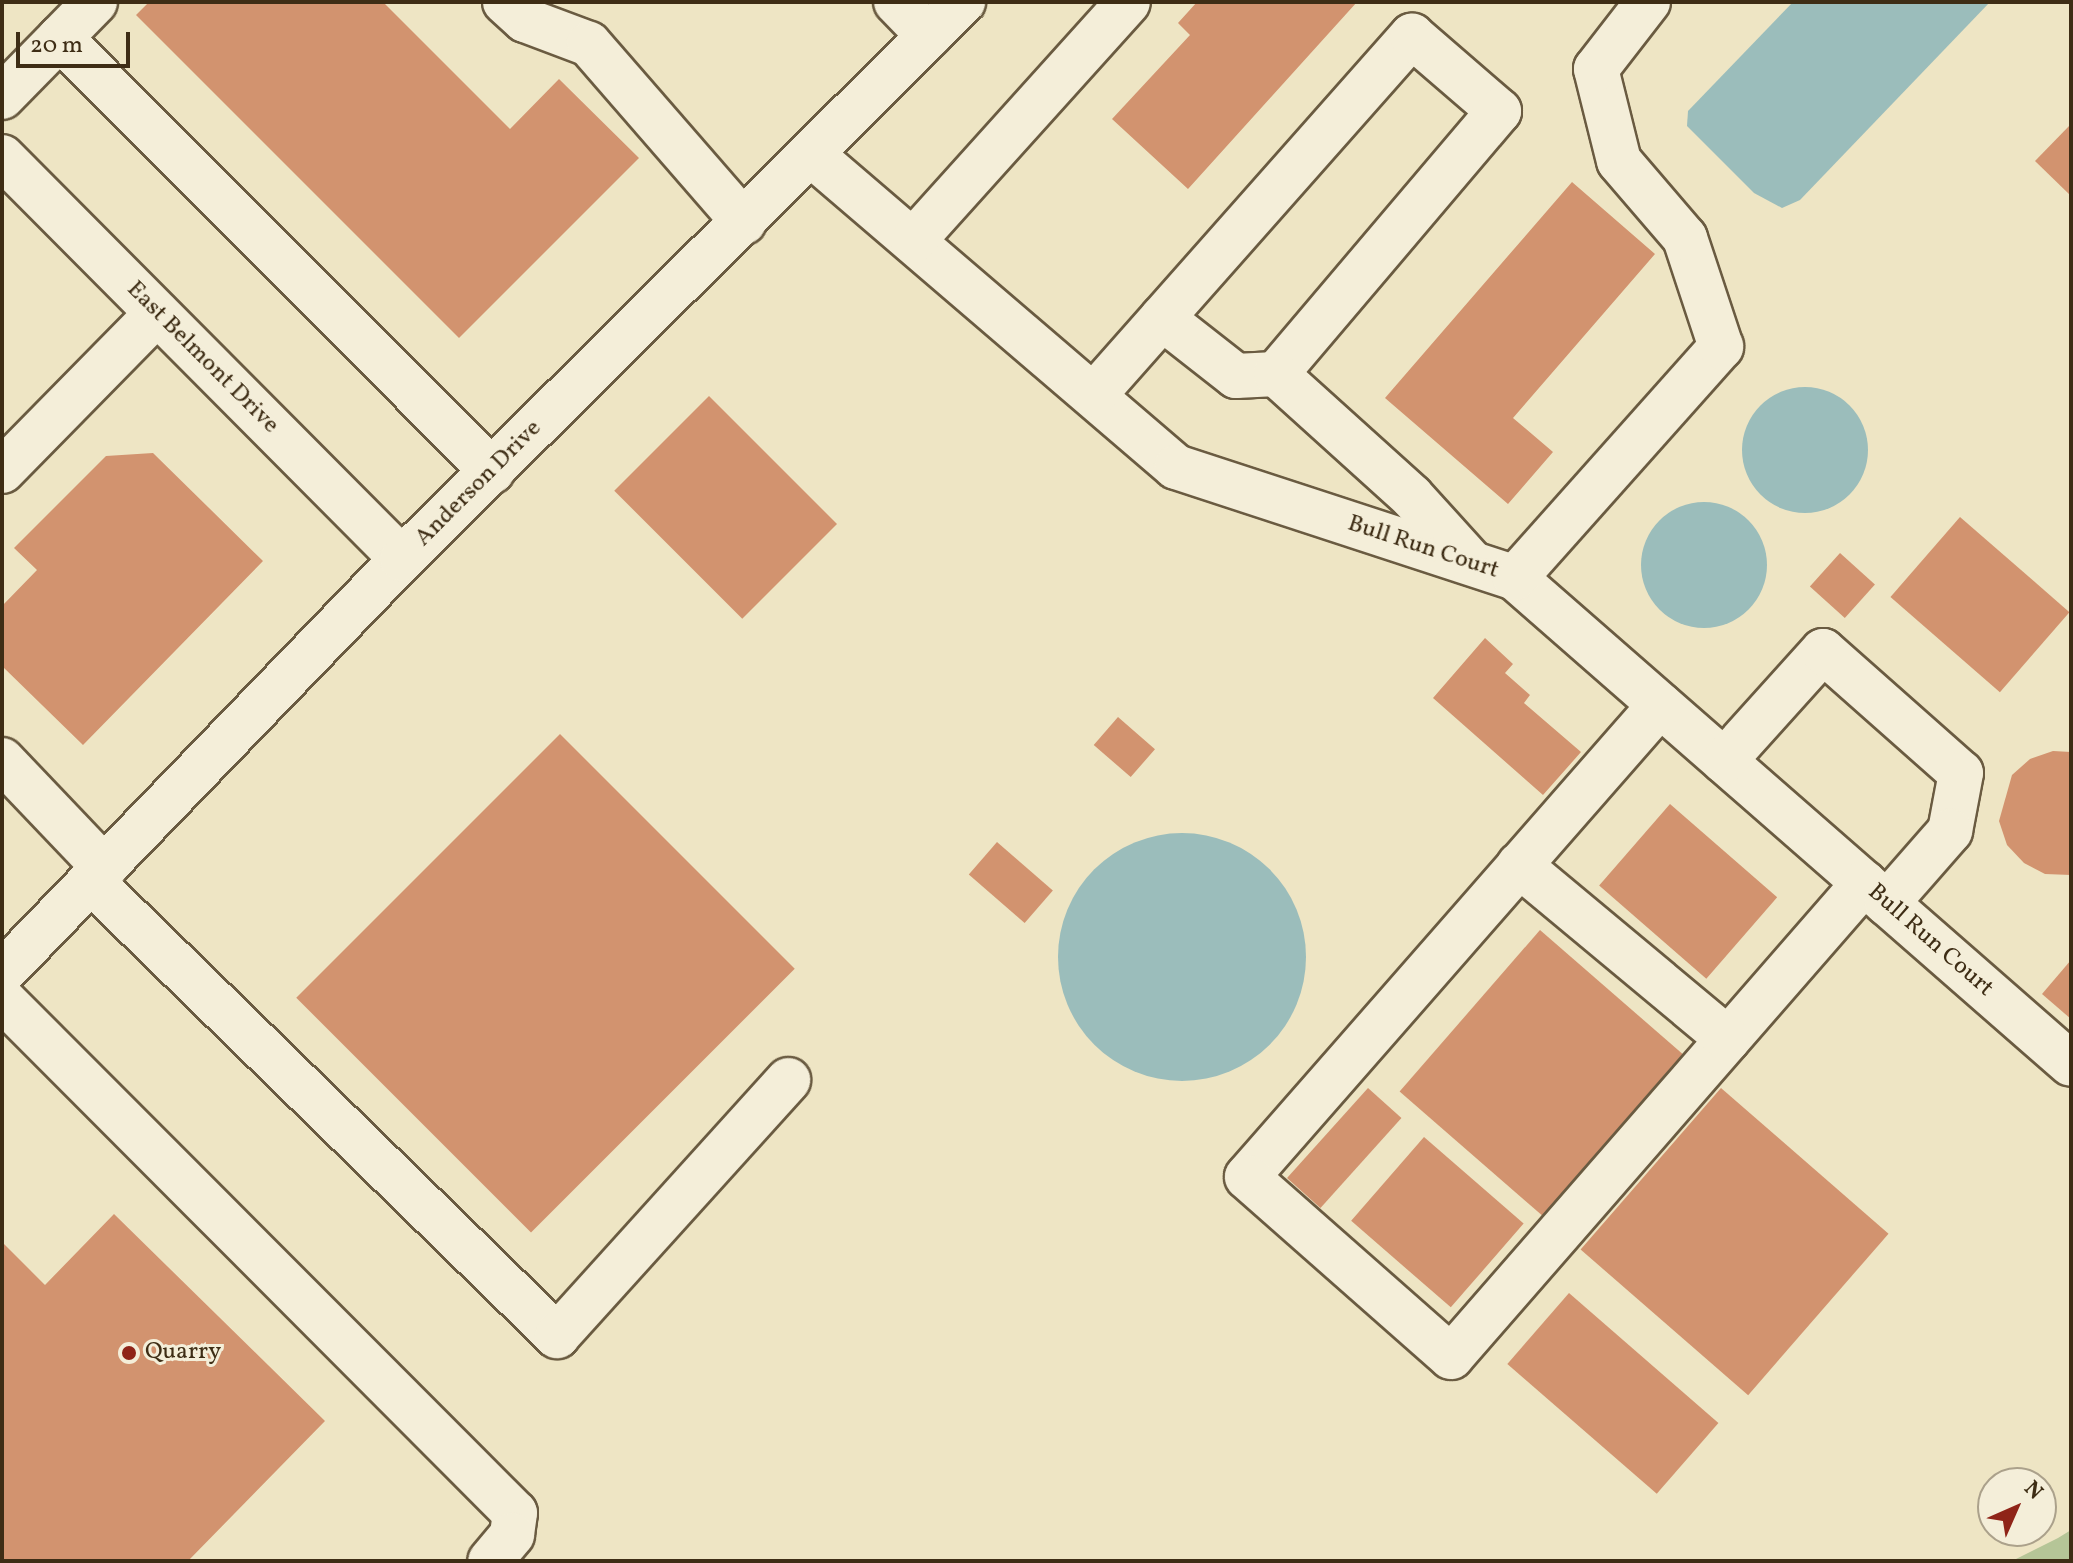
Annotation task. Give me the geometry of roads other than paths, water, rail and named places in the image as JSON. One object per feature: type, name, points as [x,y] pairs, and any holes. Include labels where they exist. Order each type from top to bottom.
[{"type":"street","points":[[2,97],[95,2]]},
{"type":"street","points":[[505,2],[525,20],[589,44],[744,222]]},
{"type":"street","points":[[896,2],[929,36]]},
{"type":"street","name":"Anderson Drive","points":[[2,973],[402,559],[963,2]]},
{"type":"street","points":[[913,241],[1128,2]]},
{"type":"street","points":[[1515,578],[1721,347],[1685,238],[1619,161],[1596,69],[1648,2]]},
{"type":"street","points":[[1094,395],[1412,36],[1499,111],[1276,374]]},
{"type":"street","points":[[60,38],[492,471]]},
{"type":"street","name":"Bull Run Court","points":[[812,155],[1176,467],[1515,578],[2071,1064]]},
{"type":"street","name":"East Belmont Drive","points":[[2,157],[402,559]]},
{"type":"street","points":[[2,471],[157,313]]},
{"type":"street","points":[[1162,318],[1236,376],[1276,374],[1412,497],[1473,564]]},
{"type":"street","points":[[1660,705],[1247,1177],[1451,1357],[1728,1039],[1875,893],[1950,831],[1961,773],[1823,651],[1724,761]]},
{"type":"street","points":[[2,760],[98,875],[557,1336],[788,1080]]},
{"type":"street","points":[[1519,865],[1728,1039]]},
{"type":"street","points":[[2,999],[515,1513],[512,1535],[490,1561]]},
{"type":"water","points":[[1793,2],[1990,2],[1800,200],[1782,208],[1754,193],[1687,126],[1688,111]]},
{"type":"water","points":[[1805,387],[1829,392],[1849,406],[1863,426],[1868,450],[1863,474],[1849,494],[1829,508],[1805,513],[1781,508],[1761,494],[1747,474],[1742,450],[1747,426],[1761,406],[1781,392]]},
{"type":"water","points":[[1704,502],[1728,507],[1748,521],[1762,541],[1767,565],[1762,589],[1748,609],[1728,623],[1704,628],[1680,623],[1660,609],[1646,589],[1641,565],[1646,541],[1660,521],[1680,507]]},
{"type":"water","points":[[1182,833],[1229,843],[1251,854],[1269,870],[1285,888],[1296,910],[1306,957],[1296,1004],[1285,1026],[1269,1044],[1251,1060],[1229,1071],[1182,1081],[1135,1071],[1113,1060],[1095,1044],[1079,1026],[1068,1004],[1058,957],[1068,910],[1079,888],[1095,870],[1113,854],[1135,843]]},
{"type":"place","name":"Quarry","points":[[129,1353]]}]
